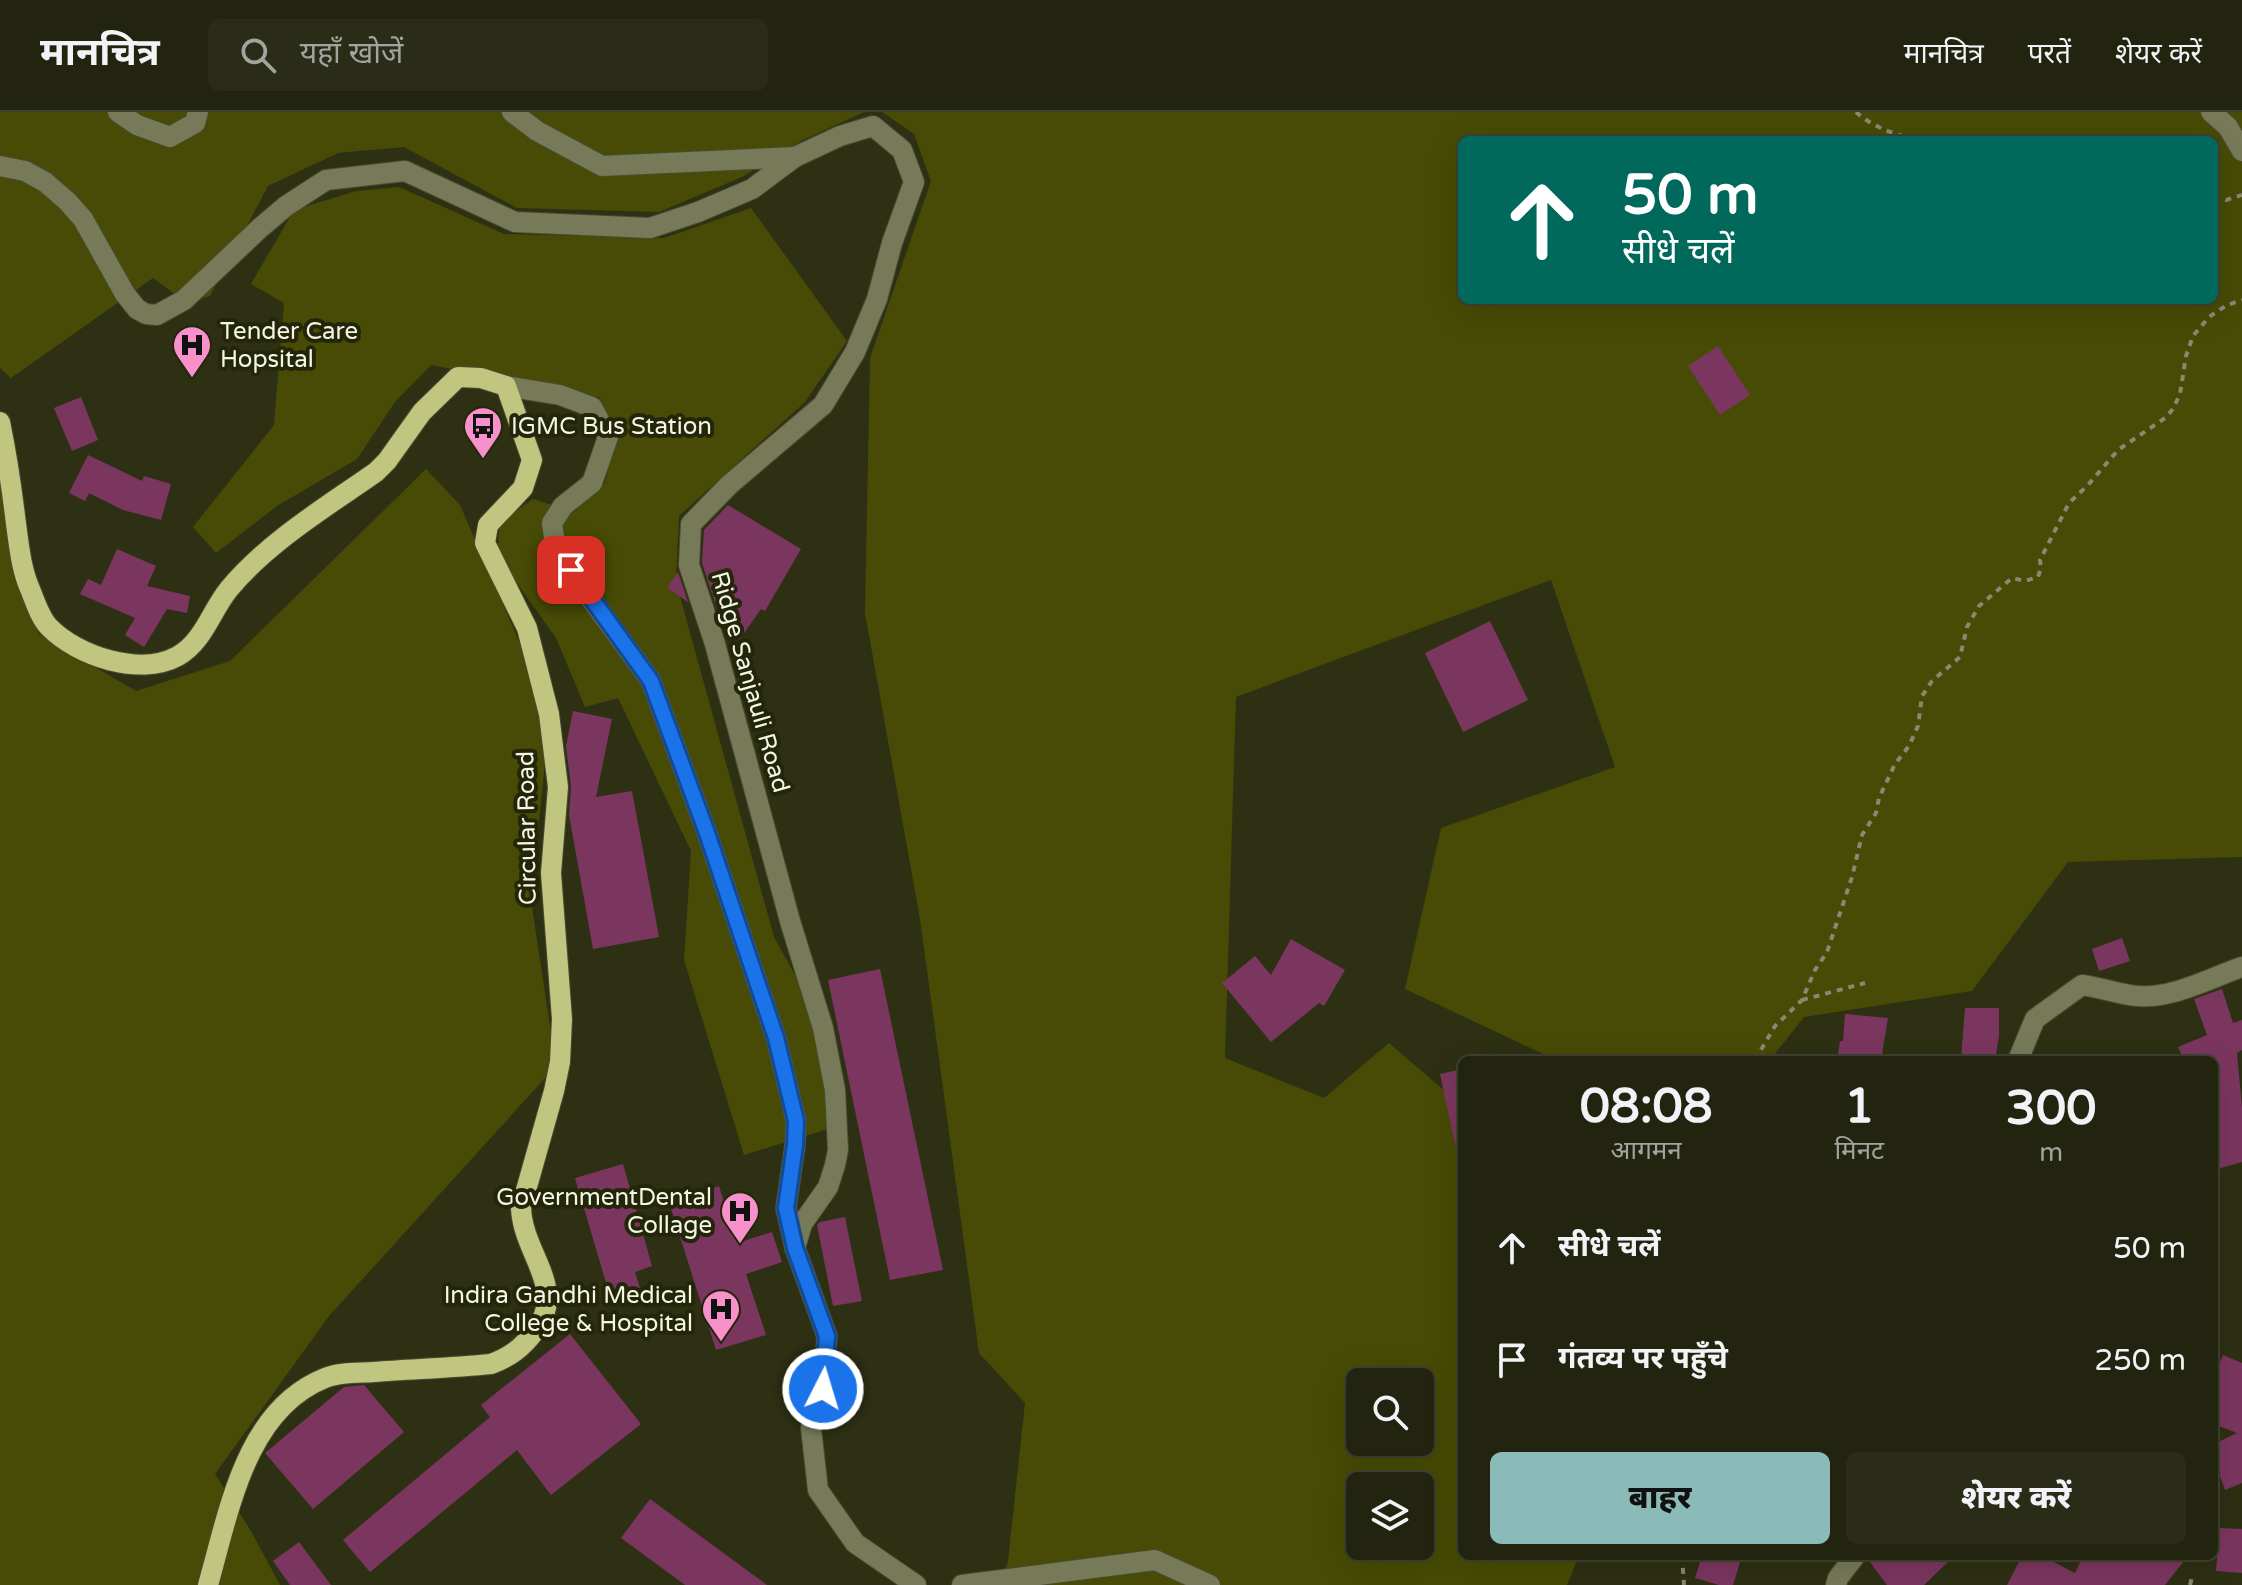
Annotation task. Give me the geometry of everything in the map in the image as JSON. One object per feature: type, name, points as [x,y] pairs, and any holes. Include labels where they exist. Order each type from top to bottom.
[{"type":"main road","points":[[0,422],[25,574],[47,626],[95,656],[133,664],[157,663],[177,657],[195,642],[228,590],[270,549],[376,472],[422,412],[458,377],[481,378],[506,386]]},
{"type":"main road","name":"Circular Road","points":[[208,1585],[240,1476],[270,1420],[296,1395],[326,1377],[491,1364],[511,1357],[527,1342],[545,1317],[549,1305],[547,1289],[524,1232],[521,1208],[560,1062],[562,1019],[551,873],[558,787],[549,714],[527,628],[485,543],[488,525],[523,488],[532,460],[506,386]]},
{"type":"street","points":[[118,112],[137,125],[170,137],[195,123],[198,112]]},
{"type":"street","points":[[512,112],[537,131],[602,166],[795,157]]},
{"type":"street","points":[[2211,112],[2228,127],[2242,151]]},
{"type":"street","name":"Ridge Sanjauli Road","points":[[0,166],[25,171],[45,182],[67,201],[83,219],[125,294],[137,309],[157,315],[184,300],[277,214],[326,180],[405,171],[515,222],[650,228],[752,189],[795,157],[840,136],[873,126],[902,150],[914,182],[861,339],[823,405],[729,485],[691,524],[689,565],[715,644],[790,921],[823,1028],[835,1090],[838,1150],[835,1165],[828,1187],[802,1224],[795,1248]]},
{"type":"street","points":[[506,386],[560,395],[592,407],[608,437],[592,483],[563,506],[552,523],[556,551],[651,681],[707,833],[776,1038],[796,1121],[786,1208],[795,1248],[827,1336],[823,1389],[811,1428],[818,1490],[855,1543],[916,1585]]},
{"type":"street","points":[[2020,1056],[2035,1019],[2082,985],[2137,996],[2162,995],[2242,967]]},
{"type":"street","points":[[962,1585],[1155,1560],[1210,1585]]},
{"type":"street","points":[[1836,1585],[1852,1560]]},
{"type":"path","points":[[1856,112],[1867,123],[1902,136]]},
{"type":"path","points":[[2218,197],[2226,200],[2242,195]]},
{"type":"path","points":[[1757,1056],[1775,1026],[1802,1000],[1827,952],[1852,877],[1862,835],[1876,813],[1879,798],[1895,764],[1909,746],[1918,726],[1922,696],[1932,681],[1960,657],[1967,627],[1979,606],[2012,578],[2025,581],[2038,577],[2040,560],[2069,503],[2118,450],[2165,418],[2180,394],[2186,356],[2193,336],[2209,317],[2227,305],[2242,300]]},
{"type":"path","points":[[1802,1000],[1865,983]]},
{"type":"path","points":[[1682,1560],[1684,1585]]},
{"type":"path","points":[[2190,1585],[2192,1577]]},
{"type":"shaded area","points":[[0,112],[864,112],[801,141],[742,177],[659,212],[517,208],[404,147],[338,153],[268,186],[210,296],[187,303],[153,278],[11,378],[0,368]]},
{"type":"shaded area","points":[[882,112],[2242,112],[2242,857],[2068,862],[1972,991],[1804,1017],[1773,1056],[1547,1056],[1405,989],[1441,828],[1615,767],[1551,580],[1236,697],[1225,1058],[1324,1098],[1389,1043],[1458,1103],[1458,1560],[1577,1560],[1567,1585],[1001,1585],[1008,1561],[1025,1403],[979,1353],[920,919],[865,613],[870,358],[931,181],[914,134]]},
{"type":"shaded area","points":[[399,187],[504,234],[664,238],[751,208],[847,341],[805,402],[679,516],[676,582],[774,937],[828,1035],[834,1127],[744,1155],[684,960],[691,851],[618,698],[585,707],[556,638],[498,556],[499,523],[533,499],[574,512],[605,482],[617,432],[599,397],[431,365],[395,402],[357,459],[277,506],[216,553],[193,527],[274,425],[284,303],[251,284],[294,210],[356,191]]},
{"type":"shaded area","points":[[426,469],[460,505],[550,713],[531,900],[556,1066],[329,1316],[215,1474],[280,1585],[0,1585],[0,474],[39,634],[136,691],[230,661]]},
{"type":"building","points":[[1718,346],[1750,395],[1720,415],[1688,366]]},
{"type":"building","points":[[81,397],[98,440],[72,451],[54,408]]},
{"type":"building","points":[[88,455],[142,481],[144,476],[171,484],[161,520],[123,510],[89,493],[85,501],[69,493]]},
{"type":"building","points":[[728,505],[801,549],[765,611],[761,609],[740,639],[723,627],[702,563],[704,530]]},
{"type":"building","points":[[117,549],[156,566],[147,586],[190,596],[187,613],[167,609],[144,647],[125,635],[135,618],[80,594],[88,579],[101,585]]},
{"type":"building","points":[[678,572],[688,602],[667,588]]},
{"type":"building","points":[[1490,621],[1528,700],[1463,732],[1425,653]]},
{"type":"building","points":[[573,711],[612,719],[596,797],[632,791],[659,937],[593,949],[569,815],[571,786],[566,746]]},
{"type":"building","points":[[2122,938],[2130,961],[2099,971],[2092,949]]},
{"type":"building","points":[[1291,939],[1345,970],[1324,1006],[1319,1003],[1271,1042],[1222,983],[1255,956],[1271,975]]},
{"type":"building","points":[[880,969],[943,1270],[890,1280],[828,980]]},
{"type":"building","points":[[2222,989],[2233,1023],[2242,1020],[2242,1050],[2237,1053],[2242,1108],[2242,1162],[2218,1169],[2218,1056],[2182,1056],[2178,1047],[2207,1035],[2194,999]]},
{"type":"building","points":[[1965,1008],[1999,1008],[1996,1056],[1961,1056]]},
{"type":"building","points":[[1845,1014],[1888,1018],[1882,1056],[1838,1056],[1840,1041],[1843,1041]]},
{"type":"building","points":[[1458,1070],[1458,1144],[1455,1144],[1440,1074]]},
{"type":"building","points":[[623,1164],[652,1266],[635,1272],[640,1288],[610,1296],[575,1178]]},
{"type":"building","points":[[719,1186],[737,1243],[772,1232],[782,1262],[746,1274],[766,1335],[716,1350],[669,1202]]},
{"type":"building","points":[[845,1217],[862,1301],[833,1306],[817,1225]]},
{"type":"building","points":[[570,1334],[641,1424],[551,1495],[517,1450],[370,1572],[343,1540],[490,1417],[481,1405]]},
{"type":"building","points":[[2223,1355],[2242,1363],[2242,1483],[2225,1490],[2218,1470],[2218,1442],[2237,1433],[2218,1426],[2218,1367]]},
{"type":"building","points":[[364,1385],[404,1432],[313,1509],[265,1453],[344,1387]]},
{"type":"building","points":[[650,1499],[767,1585],[685,1585],[621,1538]]},
{"type":"building","points":[[2220,1528],[2242,1529],[2242,1573],[2216,1571]]},
{"type":"building","points":[[299,1542],[331,1585],[290,1585],[273,1561]]},
{"type":"building","points":[[1701,1560],[1741,1560],[1733,1585],[1719,1585],[1695,1578]]},
{"type":"building","points":[[1950,1560],[1924,1585],[1887,1585],[1870,1562]]},
{"type":"building","points":[[2020,1560],[2050,1560],[2075,1573],[2081,1560],[2185,1560],[2165,1585],[2007,1585]]},
{"type":"place","name":"Tender Care Hopsital","points":[[192,379]]},
{"type":"place","name":"IGMC Bus Station","points":[[483,460]]},
{"type":"place","name":"GovernmentDental Collage","points":[[740,1245]]},
{"type":"place","name":"Indira Gandhi Medical College & Hospital","points":[[721,1343]]},
{"type":"route","points":[[571,570],[651,681],[707,833],[776,1038],[796,1121],[786,1208],[795,1248],[827,1336],[823,1389]]}]
